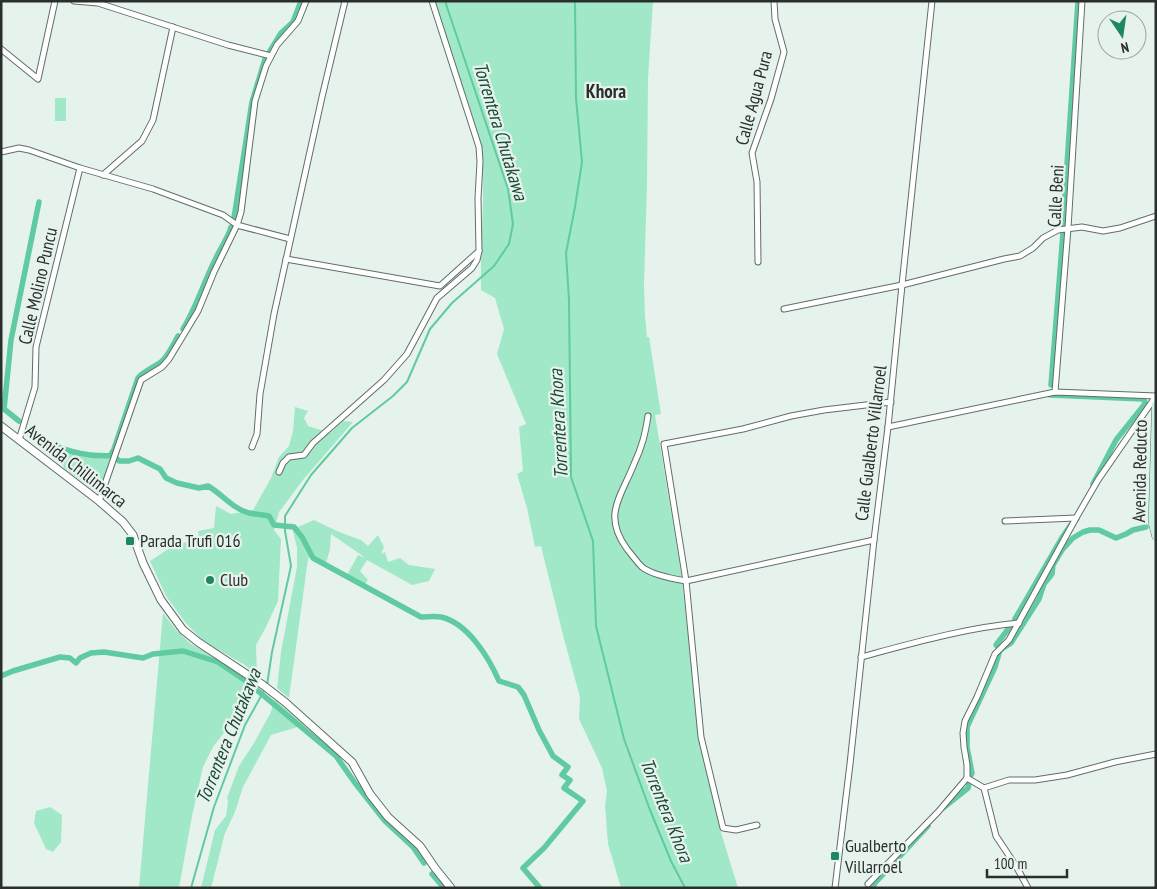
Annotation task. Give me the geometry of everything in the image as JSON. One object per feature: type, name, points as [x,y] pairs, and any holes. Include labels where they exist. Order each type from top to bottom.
[{"type":"main road","name":"Avenida Reducto","points":[[1156,405],[1154,524],[1156,536]]},
{"type":"street","points":[[1,49],[38,79],[55,1]]},
{"type":"street","points":[[74,1],[98,3],[228,45],[271,56]]},
{"type":"street","points":[[99,501],[141,380],[162,367],[169,359],[198,312],[214,272],[237,225],[255,101],[271,56],[277,45],[298,21],[306,1]]},
{"type":"street","points":[[252,447],[257,434],[260,394],[274,314],[345,1]]},
{"type":"street","points":[[279,472],[283,463],[289,457],[304,456],[313,443],[384,380],[407,354],[437,298],[472,268],[477,260],[479,251],[479,147],[432,1]]},
{"type":"street","name":"Calle Agua Pura","points":[[758,262],[757,182],[752,153],[771,100],[784,52],[774,19],[774,1]]},
{"type":"street","name":"Calle Gualberto Villarroel","points":[[835,888],[891,402],[932,1]]},
{"type":"street","name":"Calle Beni","points":[[1055,392],[1068,228],[1082,1]]},
{"type":"street","points":[[103,175],[142,141],[153,120],[173,27]]},
{"type":"street","points":[[1,152],[19,148],[24,149],[223,215],[237,225],[290,239]]},
{"type":"street","name":"Calle Molino Puncu","points":[[20,440],[35,387],[36,348],[80,168]]},
{"type":"street","points":[[784,309],[902,285],[1020,256],[1033,248],[1043,238],[1058,230],[1082,227],[1103,231],[1120,228],[1156,216]]},
{"type":"street","points":[[286,260],[440,286],[479,251]]},
{"type":"street","points":[[888,427],[1055,392],[1156,396]]},
{"type":"street","points":[[868,884],[938,812],[967,778],[963,733],[965,721],[995,654],[1010,640],[1098,480],[1156,396]]},
{"type":"street","points":[[757,825],[736,830],[723,828],[701,737],[686,581],[664,444],[743,429],[791,416],[891,402]]},
{"type":"street","points":[[648,416],[644,440],[616,505],[614,522],[620,539],[643,568],[664,577],[686,581],[874,540]]},
{"type":"street","name":"Avenida Chillimarca","points":[[1,426],[99,501],[123,522],[133,535],[143,563],[161,600],[183,630],[285,702],[352,762],[370,794],[388,817],[420,846],[451,888]]},
{"type":"street","points":[[1005,520],[1076,518]]},
{"type":"street","points":[[861,657],[943,636],[1019,623]]},
{"type":"street","points":[[984,788],[1009,780],[1035,780],[1067,776],[1115,762],[1156,754]]},
{"type":"street","points":[[967,778],[984,788],[996,836],[1028,888]]},
{"type":"green space","points":[[434,1],[653,1],[648,79],[644,285],[647,337],[649,337],[661,414],[655,415],[682,578],[699,737],[720,829],[738,888],[621,888],[608,844],[605,806],[607,791],[602,768],[579,719],[580,697],[541,546],[535,547],[527,508],[517,474],[523,471],[519,427],[526,424],[497,354],[504,329],[495,298],[481,290],[482,150]]},
{"type":"green space","points":[[55,98],[66,98],[66,121],[55,121]]},
{"type":"green space","name":"Club","points":[[295,407],[308,411],[304,418],[308,426],[330,433],[343,421],[353,422],[303,480],[279,512],[274,530],[281,539],[278,601],[256,645],[257,676],[245,665],[203,641],[185,622],[166,596],[150,561],[170,548],[199,537],[198,531],[214,528],[216,506],[231,514],[253,510],[271,478],[279,457],[289,446],[293,431]]},
{"type":"green space","points":[[52,449],[92,458],[103,457],[110,459],[101,489],[98,492],[95,491],[64,468],[62,460]]},
{"type":"green space","points":[[314,520],[361,540],[368,546],[378,535],[384,547],[381,554],[385,552],[388,562],[400,558],[409,565],[435,569],[429,581],[412,585],[367,560],[360,571],[368,580],[365,584],[347,575],[358,555],[365,558],[331,534],[330,549],[326,563],[311,552],[308,559],[289,698],[277,688],[281,652],[297,567],[297,548],[291,523],[298,527]]},
{"type":"green space","points":[[163,613],[177,631],[191,644],[219,659],[253,683],[249,696],[213,747],[203,767],[179,888],[139,888]]},
{"type":"green space","points":[[274,699],[304,725],[271,735],[243,787],[235,812],[225,833],[211,888],[201,888],[215,830],[226,816],[227,798],[239,766],[271,712]]},
{"type":"green space","points":[[50,807],[62,815],[61,842],[53,852],[46,849],[34,823],[36,811]]},
{"type":"waterway","points":[[270,51],[281,33],[293,22],[301,1]]},
{"type":"waterway","name":"Torrentera Chutakawa","points":[[267,685],[272,652],[291,566],[285,531],[285,516],[311,475],[352,428],[393,396],[407,382],[430,329],[452,303],[494,266],[509,244],[513,224],[508,189],[445,1]]},
{"type":"waterway","name":"Torrentera Khora","points":[[575,1],[576,98],[582,162],[566,253],[569,300],[571,477],[593,541],[596,626],[624,739],[650,810],[671,861],[685,888]]},
{"type":"waterway","points":[[1063,224],[1078,1]]},
{"type":"waterway","points":[[234,218],[252,102],[265,59]]},
{"type":"waterway","points":[[4,409],[11,340],[39,202]]},
{"type":"waterway","points":[[183,329],[231,227]]},
{"type":"waterway","points":[[1051,385],[1063,233]]},
{"type":"waterway","points":[[25,431],[64,449],[90,455],[110,456],[138,378],[164,360],[178,336]]},
{"type":"waterway","points":[[1050,394],[1143,399],[1145,402],[1116,440],[1093,484]]},
{"type":"waterway","points":[[1,408],[19,421]]},
{"type":"waterway","points":[[116,458],[119,461],[129,461],[138,458],[160,469],[166,478],[177,483],[199,488],[208,486],[243,511],[269,516],[274,525],[294,527],[302,537],[313,558],[421,617],[441,617],[460,626],[469,634],[490,662],[499,681],[518,687],[524,695],[553,756],[568,767],[562,775],[570,780],[564,788],[583,801],[544,848],[523,868],[540,888]]},
{"type":"waterway","points":[[1015,619],[1070,526]]},
{"type":"waterway","points":[[971,775],[967,747],[967,727],[995,667],[1000,650],[1011,643],[1039,599],[1044,584],[1052,574],[1053,565],[1062,550],[1073,538],[1090,530],[1099,530],[1116,538],[1133,530],[1146,527]]},
{"type":"waterway","points":[[997,646],[1012,624]]},
{"type":"waterway","points":[[1,676],[60,657],[70,658],[76,663],[80,658],[91,653],[104,652],[143,658],[153,654],[183,651],[218,662],[246,681],[336,756],[385,821],[413,847],[424,863]]},
{"type":"waterway","name":"Torrentera Chutakawa","points":[[191,888],[214,807],[245,725],[265,689]]},
{"type":"waterway","points":[[943,808],[968,788],[969,784]]},
{"type":"waterway","points":[[872,888],[928,826]]},
{"type":"waterway","points":[[432,874],[444,888]]},
{"type":"place","name":"Parada Trufi 016","points":[[130,541]]},
{"type":"place","name":"Club","points":[[210,580]]},
{"type":"place","name":"Gualberto Villarroel","points":[[835,856]]},
{"type":"district","name":"Khora","points":[[606,91]]}]
